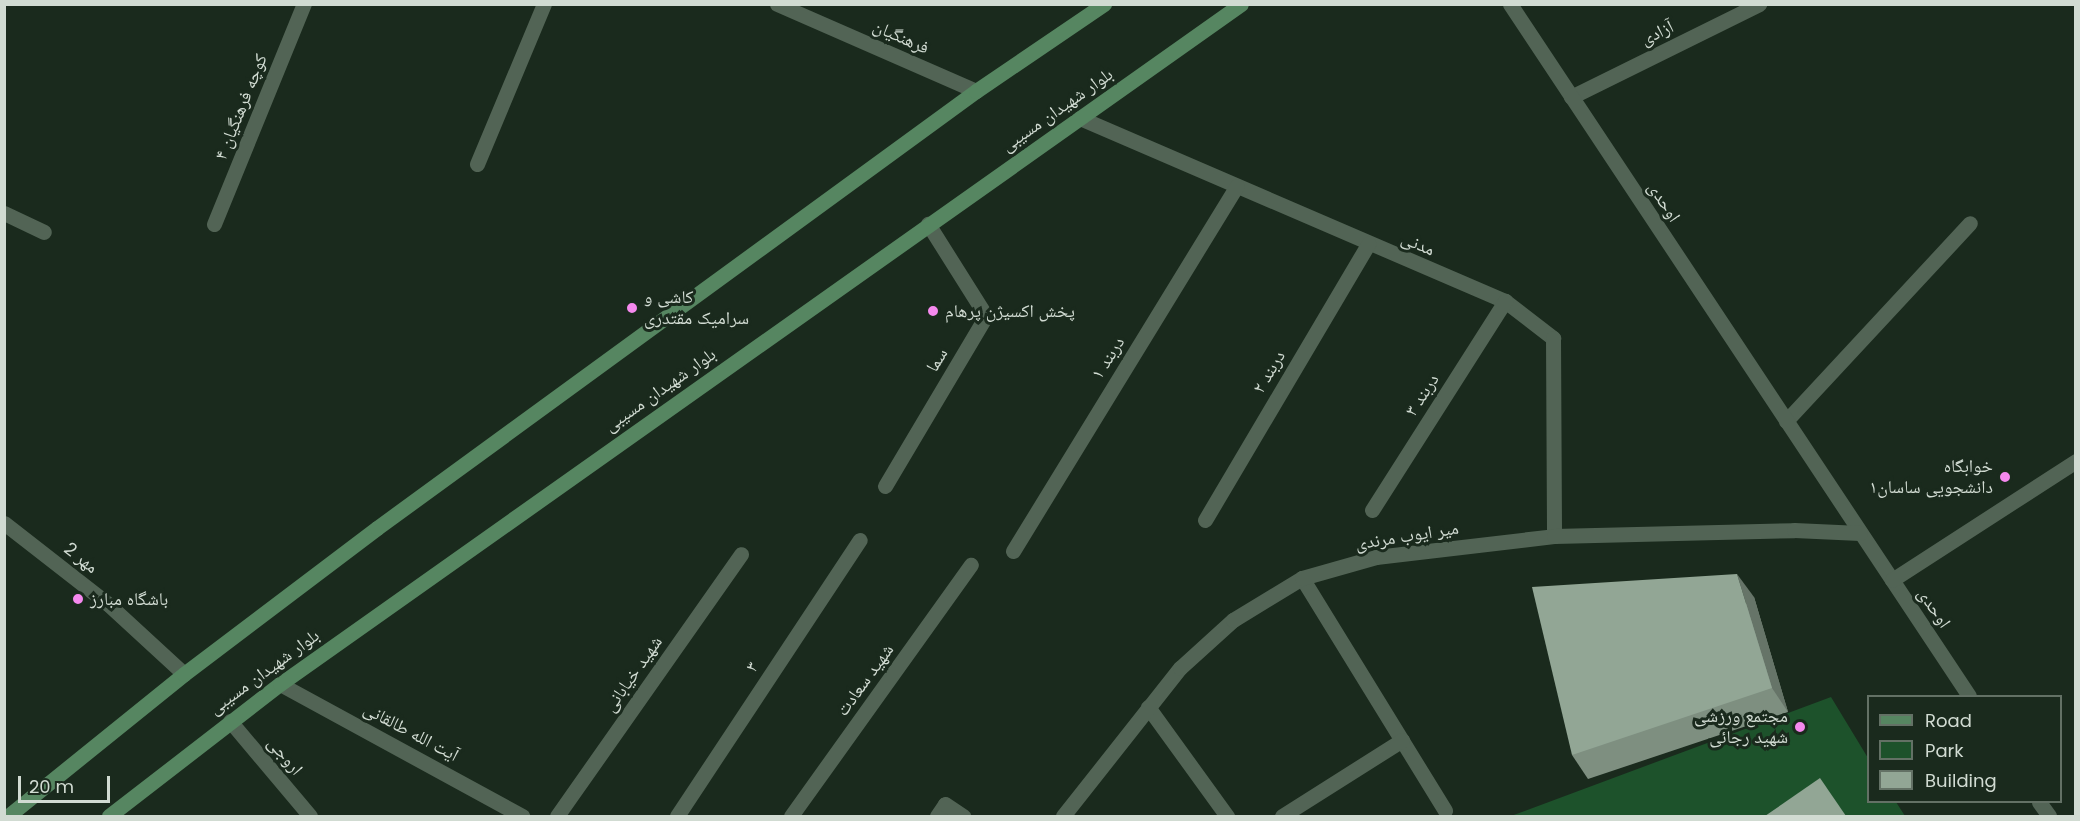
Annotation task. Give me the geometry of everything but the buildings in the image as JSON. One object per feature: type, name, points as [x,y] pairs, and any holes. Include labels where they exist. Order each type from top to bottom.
[{"type":"main road","points":[[8,816],[184,674],[377,528],[976,91],[1104,4]]},
{"type":"main road","name":"بلوار شهیدان مسیبی","points":[[109,816],[280,684],[1240,4]]},
{"type":"street","name":"کوچه فرهنگیان ۴","points":[[214,224],[304,4]]},
{"type":"street","points":[[477,164],[544,4]]},
{"type":"street","name":"فرهنگیان","points":[[777,4],[976,91]]},
{"type":"street","name":"اوحدی","points":[[1510,4],[1968,695]]},
{"type":"street","name":"آزادی","points":[[1571,97],[1759,4]]},
{"type":"street","name":"مدنی","points":[[1080,118],[1368,244],[1505,301],[1553,338],[1554,536]]},
{"type":"street","name":"دربند ۱","points":[[1013,551],[1237,186]]},
{"type":"street","points":[[4,213],[44,232]]},
{"type":"street","points":[[1786,421],[1970,223]]},
{"type":"street","name":"سما","points":[[885,486],[986,316],[928,224]]},
{"type":"street","name":"دربند ۲","points":[[1204,520],[1368,244]]},
{"type":"street","name":"دربند ۳","points":[[1372,510],[1505,301]]},
{"type":"street","points":[[1892,580],[2076,461]]},
{"type":"street","name":"مهر 2","points":[[4,523],[108,604],[184,674]]},
{"type":"street","name":"میر ایوب مرندی","points":[[1063,816],[1180,668],[1233,620],[1302,578],[1376,557],[1554,536],[1794,530],[1860,533]]},
{"type":"street","name":"۳","points":[[677,816],[860,540]]},
{"type":"street","name":"شهید خیابانی","points":[[557,816],[741,554]]},
{"type":"street","name":"شهید سعادت","points":[[791,816],[971,565]]},
{"type":"street","points":[[1302,578],[1445,810]]},
{"type":"street","name":"آیت الله طالقانی","points":[[280,684],[522,816]]},
{"type":"street","points":[[1148,707],[1227,816]]},
{"type":"street","name":"اروجی","points":[[230,721],[310,816]]},
{"type":"street","points":[[1282,816],[1402,740]]},
{"type":"street","points":[[2040,803],[2049,816]]},
{"type":"street","points":[[937,816],[945,804],[963,816]]},
{"type":"green space","name":"مجتمع ورزشی شهید رجائی","points":[[1831,697],[1867,756],[1867,803],[1897,803],[1905,816],[1511,816]]},
{"type":"place","name":"کاشی و سرامیک مقتدری","points":[[632,308]]},
{"type":"place","name":"پخش اکسیژن پرهام","points":[[933,311]]},
{"type":"place","name":"خوابگاه دانشجویی ساسان۱","points":[[2005,477]]},
{"type":"place","name":"باشگاه مبارز","points":[[78,599]]},
{"type":"place","name":"مجتمع ورزشی شهید رجائی","points":[[1800,727]]}]
